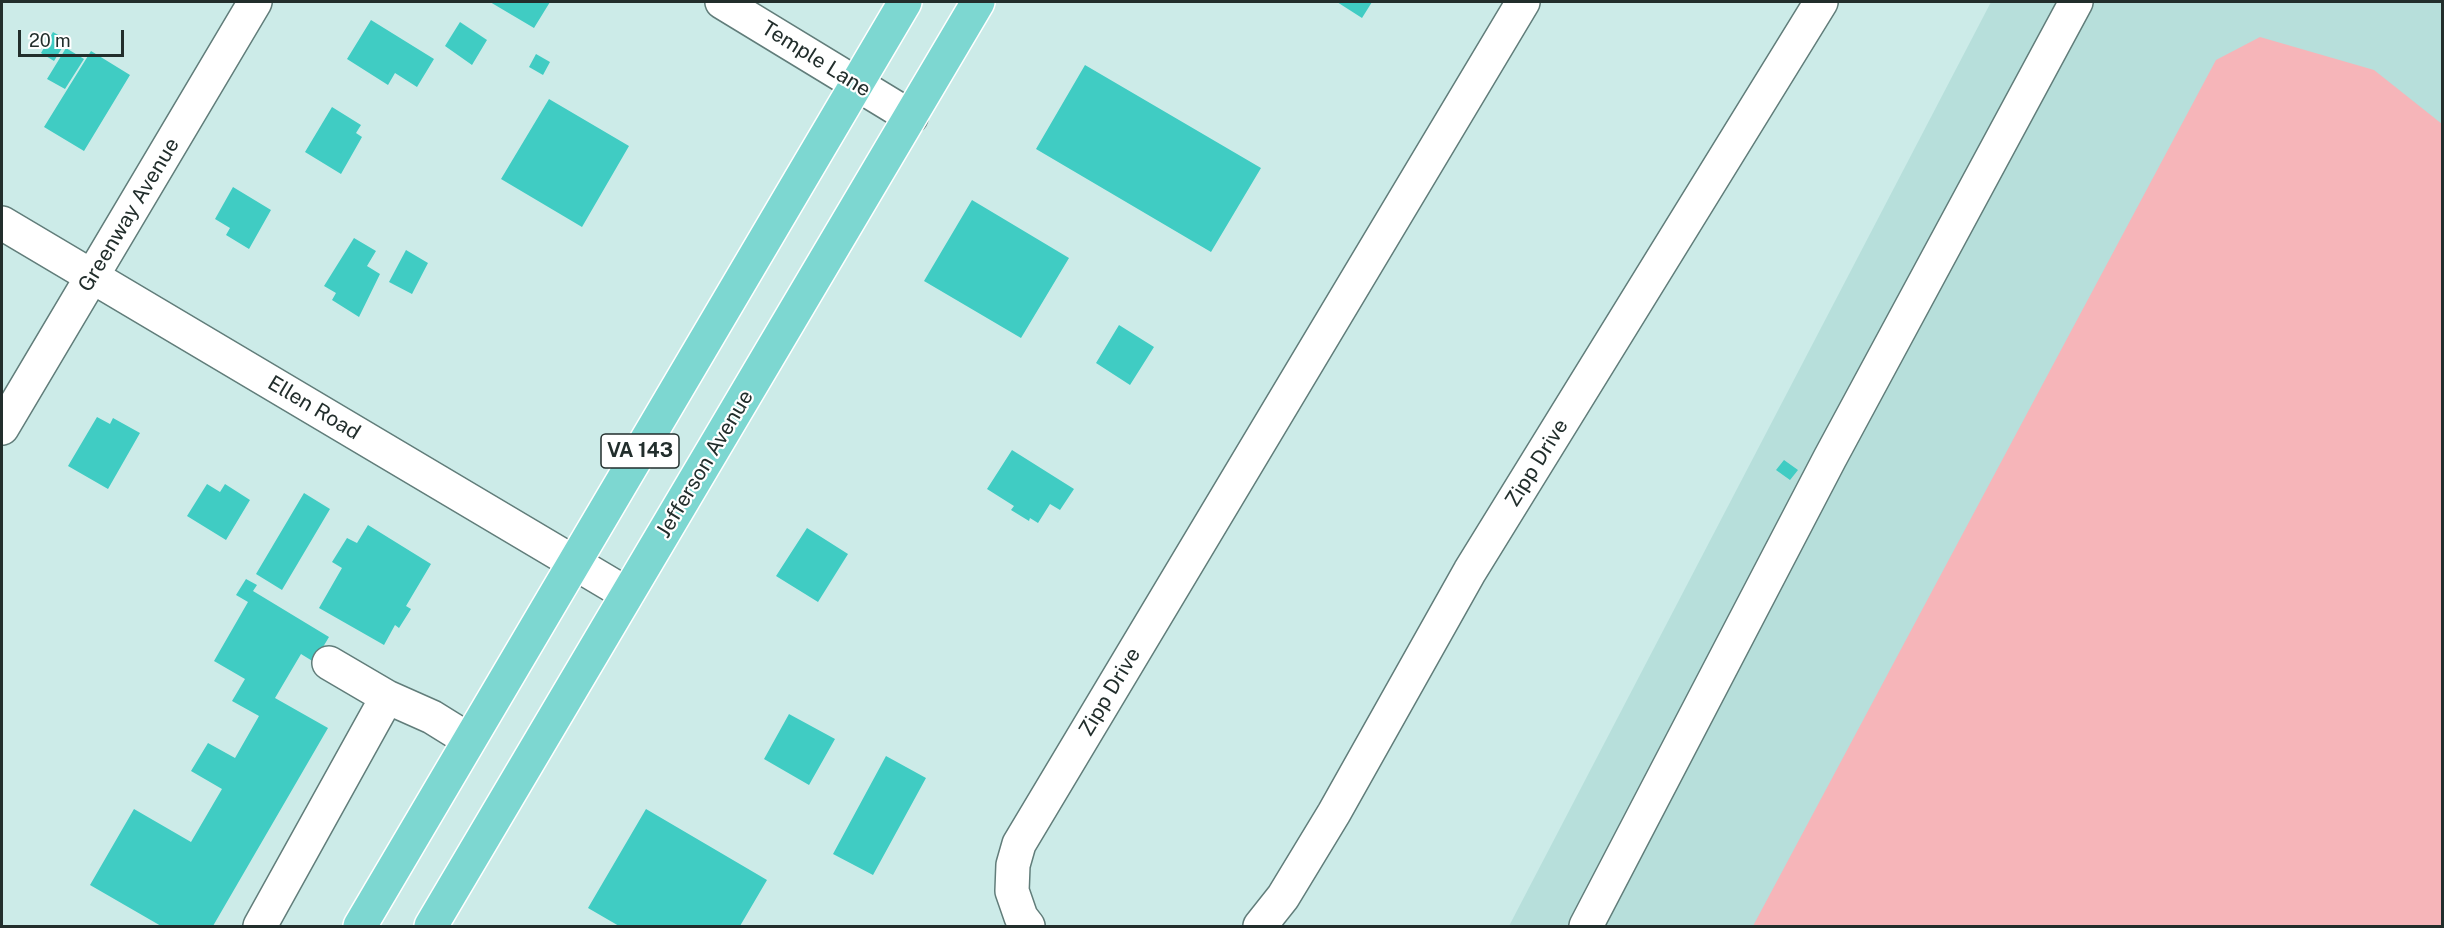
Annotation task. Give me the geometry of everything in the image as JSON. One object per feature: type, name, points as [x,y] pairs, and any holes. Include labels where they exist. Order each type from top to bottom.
[{"type":"main road","name":"VA 143","points":[[360,927],[905,2]]},
{"type":"main road","name":"Jefferson Avenue","points":[[431,927],[978,2]]},
{"type":"street","name":"Greenway Avenue","points":[[2,429],[255,2]]},
{"type":"street","name":"Temple Lane","points":[[722,2],[911,117]]},
{"type":"street","name":"Zipp Drive","points":[[1028,927],[1021,917],[1012,891],[1013,865],[1019,844],[1523,2]]},
{"type":"street","name":"Zipp Drive","points":[[1260,927],[1289,887],[1334,813],[1470,571],[1821,2]]},
{"type":"street","points":[[1586,927],[1830,458],[2076,2]]},
{"type":"street","name":"Ellen Road","points":[[2,223],[627,594]]},
{"type":"street","points":[[329,663],[387,697],[432,717],[469,740]]},
{"type":"street","points":[[260,927],[387,697]]},
{"type":"shaded area","points":[[1991,2],[2442,2],[2442,926],[1509,926]]},
{"type":"shaded area","points":[[2260,37],[2374,70],[2442,124],[2442,926],[1753,926],[2216,60]]},
{"type":"building","points":[[490,2],[550,2],[534,28]]},
{"type":"building","points":[[1337,2],[1372,2],[1362,18]]},
{"type":"building","points":[[371,20],[434,59],[417,87],[395,73],[388,85],[347,59]]},
{"type":"building","points":[[460,22],[487,40],[472,65],[445,46]]},
{"type":"building","points":[[53,32],[67,40],[54,61],[41,53]]},
{"type":"building","points":[[66,48],[84,59],[65,89],[47,79]]},
{"type":"building","points":[[91,51],[130,75],[84,151],[44,127]]},
{"type":"building","points":[[536,54],[550,62],[543,75],[529,67]]},
{"type":"building","points":[[1085,65],[1261,168],[1211,252],[1036,149]]},
{"type":"building","points":[[549,99],[629,146],[582,227],[501,179]]},
{"type":"building","points":[[332,107],[361,125],[356,133],[362,137],[341,174],[305,152]]},
{"type":"building","points":[[233,187],[271,210],[249,249],[226,235],[230,228],[215,219]]},
{"type":"building","points":[[972,200],[1069,258],[1021,338],[924,281]]},
{"type":"building","points":[[354,238],[376,251],[367,266],[380,274],[359,317],[332,300],[336,293],[324,286]]},
{"type":"building","points":[[406,250],[428,263],[412,294],[389,282]]},
{"type":"building","points":[[1119,325],[1154,347],[1130,385],[1096,363]]},
{"type":"building","points":[[97,417],[110,424],[113,418],[140,433],[108,489],[68,466]]},
{"type":"building","points":[[1012,450],[1074,489],[1060,510],[1050,504],[1038,523],[1030,518],[1029,521],[1011,510],[1014,506],[987,489]]},
{"type":"building","points":[[1784,460],[1798,470],[1790,480],[1776,470]]},
{"type":"building","points":[[207,484],[220,492],[225,484],[250,500],[226,540],[187,516]]},
{"type":"building","points":[[304,493],[330,509],[282,590],[256,574]]},
{"type":"building","points":[[368,525],[431,564],[406,606],[411,609],[399,628],[395,625],[384,645],[319,608],[342,568],[332,562],[347,538],[357,543]]},
{"type":"building","points":[[807,528],[848,554],[818,602],[776,576]]},
{"type":"building","points":[[246,579],[257,585],[253,591],[329,637],[314,662],[301,654],[275,698],[328,728],[213,926],[161,926],[90,885],[134,809],[191,842],[222,789],[191,771],[208,743],[235,758],[259,716],[232,701],[245,679],[214,661],[248,602],[236,595]]},
{"type":"building","points":[[789,714],[835,739],[809,785],[764,759]]},
{"type":"building","points":[[886,756],[926,778],[873,875],[833,854]]},
{"type":"building","points":[[646,809],[767,880],[740,926],[619,926],[588,908]]}]
